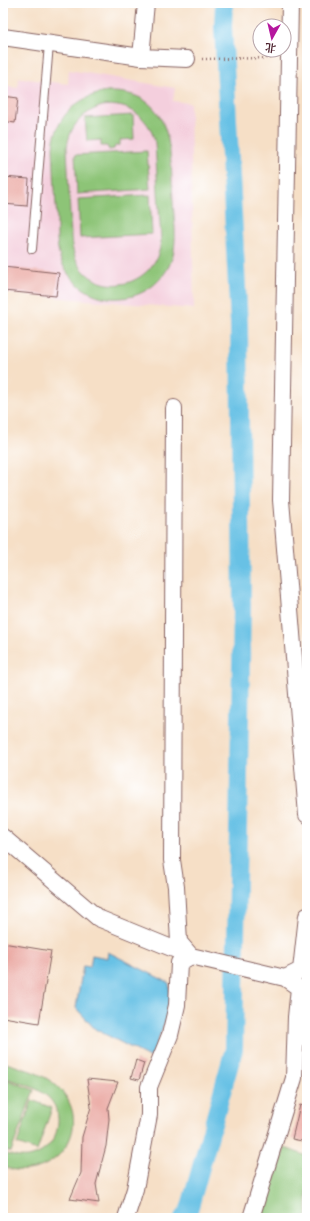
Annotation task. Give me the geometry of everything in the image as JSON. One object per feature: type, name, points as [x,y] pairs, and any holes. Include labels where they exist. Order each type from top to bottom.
[{"type":"street","points":[[141,57],[146,3]]},
{"type":"street","points":[[290,3],[281,500],[307,815]]},
{"type":"street","points":[[3,38],[141,57],[187,59]]},
{"type":"street","points":[[174,408],[172,860],[176,887],[179,942],[190,956]]},
{"type":"street","points":[[3,837],[98,918],[190,956],[285,978],[299,988],[296,1017],[301,1080],[251,1218]]},
{"type":"street","points":[[285,978],[301,970],[307,916]]},
{"type":"street","points":[[126,1218],[135,1189],[149,1115],[149,1088],[170,1035],[177,1005],[180,963],[190,956]]},
{"type":"lane","points":[[32,249],[49,44]]},
{"type":"path","points":[[187,59],[270,58]]},
{"type":"shaded area","points":[[69,70],[175,88],[173,101],[190,103],[194,309],[3,293],[3,86],[18,88],[19,78],[68,84]]},
{"type":"green space","points":[[106,92],[129,94],[145,101],[157,112],[164,126],[169,144],[175,233],[172,258],[165,273],[155,284],[143,292],[128,297],[101,297],[84,289],[76,283],[64,267],[58,249],[53,147],[55,136],[58,126],[69,110],[85,98]],"holes":[[[102,106],[121,106],[136,113],[143,119],[152,134],[155,143],[161,241],[157,257],[149,269],[138,278],[124,283],[111,284],[97,281],[85,272],[74,254],[71,237],[67,147],[71,133],[78,121],[95,109]]]},
{"type":"green space","points":[[133,115],[134,139],[120,140],[120,145],[109,150],[107,146],[101,146],[101,140],[87,141],[85,118]]},
{"type":"green space","points":[[147,151],[150,189],[77,194],[75,155]]},
{"type":"green space","points":[[150,195],[152,234],[80,238],[78,199]]},
{"type":"green space","points":[[3,1062],[46,1078],[58,1087],[69,1102],[73,1118],[72,1134],[65,1148],[53,1160],[39,1168],[22,1170],[3,1167],[3,1153],[18,1157],[27,1157],[37,1154],[45,1149],[56,1133],[58,1114],[54,1105],[43,1093],[3,1077]]},
{"type":"green space","points":[[3,1078],[34,1090],[11,1152],[3,1149]]},
{"type":"green space","points":[[32,1100],[52,1108],[37,1151],[17,1144]]},
{"type":"green space","points":[[285,1148],[307,1156],[307,1218],[261,1218]]},
{"type":"water","points":[[108,952],[169,983],[171,1006],[151,1058],[95,1029],[76,1008],[83,966],[90,967],[92,955],[107,958]]},
{"type":"building","points":[[3,96],[18,98],[15,123],[3,121]]},
{"type":"building","points":[[3,177],[29,179],[27,206],[3,204]]},
{"type":"building","points":[[3,267],[59,273],[56,296],[3,291]]},
{"type":"building","points":[[3,943],[51,951],[39,1023],[3,1017]]},
{"type":"building","points":[[136,1060],[144,1063],[139,1080],[131,1078]]},
{"type":"building","points":[[87,1079],[118,1082],[108,1108],[109,1119],[106,1146],[96,1184],[99,1203],[70,1199],[81,1173],[82,1137],[91,1107]]},
{"type":"building","points":[[300,1105],[307,1107],[307,1142],[292,1139]]},
{"type":"waterway","points":[[183,1218],[189,1210],[234,1049],[242,608],[239,324],[223,27],[224,3]]}]
